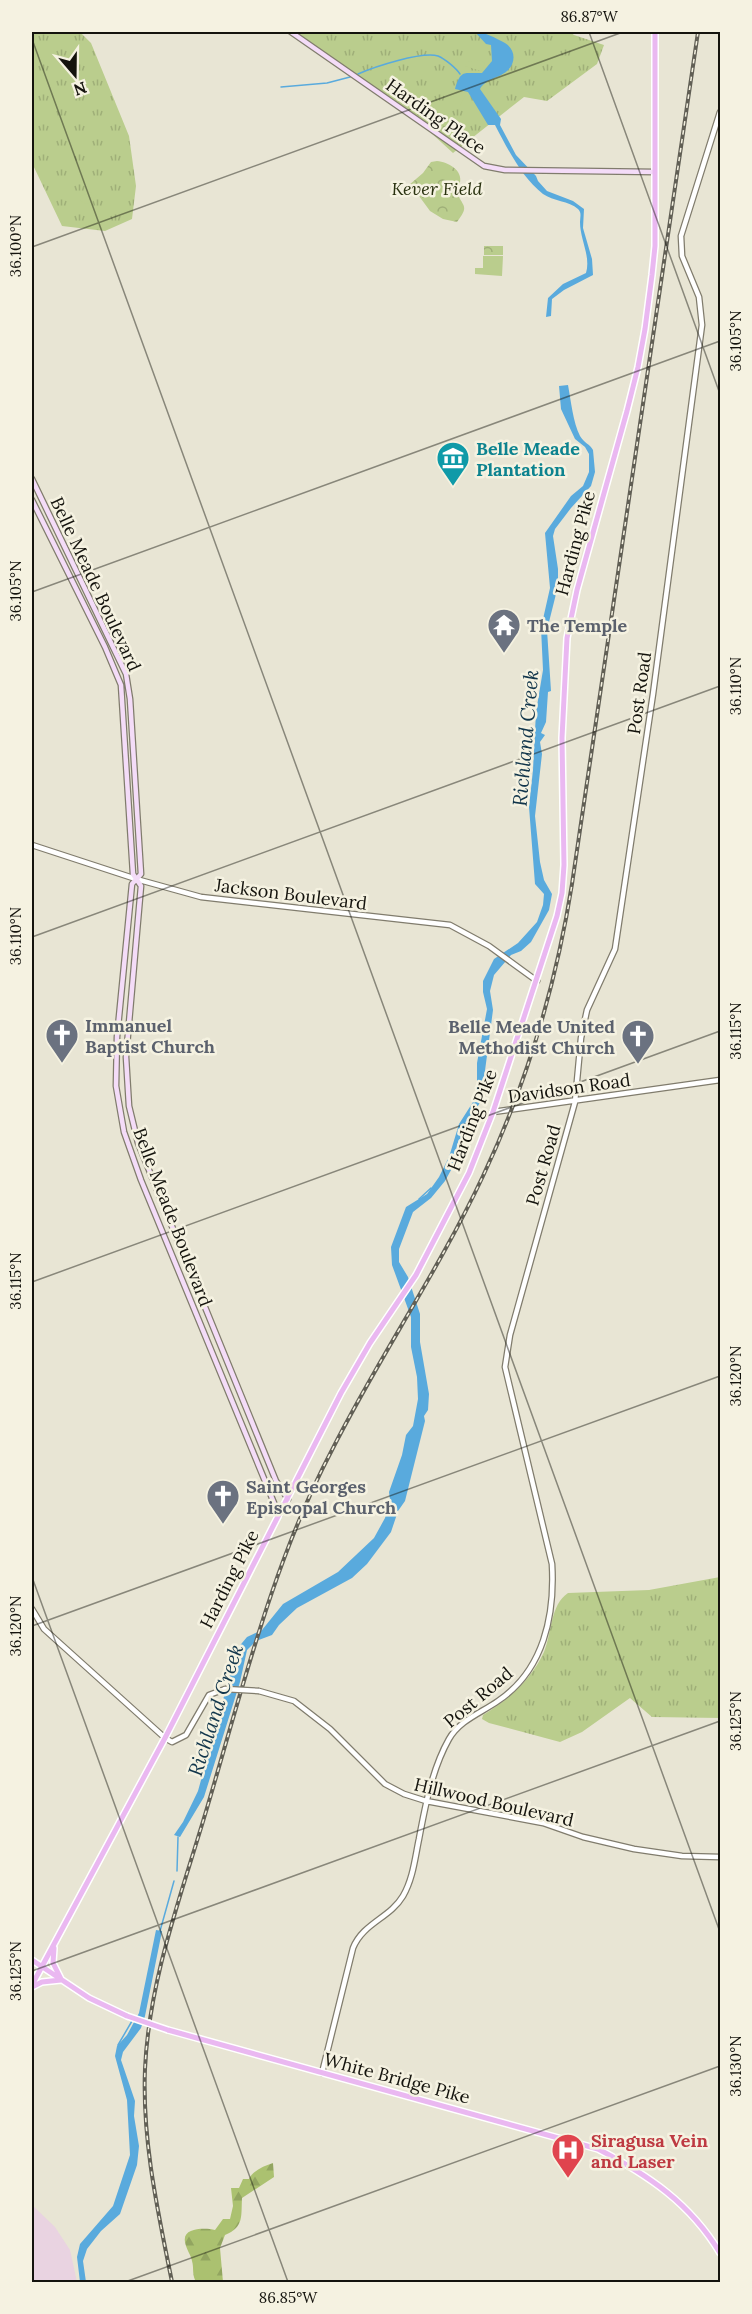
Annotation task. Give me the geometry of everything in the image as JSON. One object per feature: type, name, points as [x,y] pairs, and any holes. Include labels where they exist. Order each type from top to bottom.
[{"type":"main road","name":"Harding Place","points":[[291,32],[476,160],[494,168],[654,172]]},
{"type":"main road","name":"Harding Pike","points":[[32,1986],[165,1738],[341,1394],[396,1303],[416,1275],[469,1173],[493,1112],[537,981],[557,916],[562,884],[565,832],[562,716],[567,638],[577,590],[627,411],[645,329],[655,246],[655,32]]},
{"type":"main road","name":"Belle Meade Boulevard","points":[[32,479],[104,624],[129,683],[141,874],[132,885],[119,1014],[116,1086],[124,1132],[141,1180],[279,1515]]},
{"type":"main road","points":[[32,495],[38,491]]},
{"type":"main road","name":"Belle Meade Boulevard","points":[[32,500],[105,647],[121,685],[132,874],[141,886],[126,1064],[129,1106],[139,1146],[266,1458],[288,1499]]},
{"type":"main road","points":[[41,520],[49,516]]},
{"type":"main road","points":[[121,685],[129,683]]},
{"type":"main road","points":[[124,734],[133,734]]},
{"type":"main road","points":[[129,818],[138,817]]},
{"type":"main road","points":[[121,999],[130,999]]},
{"type":"main road","points":[[119,1014],[129,1011]]},
{"type":"main road","points":[[117,1065],[126,1064]]},
{"type":"main road","points":[[120,1110],[129,1106]]},
{"type":"main road","points":[[141,1180],[150,1177]]},
{"type":"main road","points":[[171,1252],[179,1249]]},
{"type":"main road","points":[[188,1294],[197,1290]]},
{"type":"main road","points":[[225,1383],[234,1380]]},
{"type":"main road","points":[[244,1430],[253,1427]]},
{"type":"main road","points":[[258,1462],[266,1458]]},
{"type":"main road","points":[[32,1986],[42,1982],[62,1980],[53,1963],[54,1945]]},
{"type":"main road","name":"White Bridge Pike","points":[[32,1960],[113,2010],[168,2030],[598,2150],[653,2181],[672,2196],[693,2217],[720,2253]]},
{"type":"street","name":"Post Road","points":[[322,2073],[353,1948],[363,1931],[403,1896],[413,1872],[426,1801],[448,1741],[466,1720],[491,1706],[519,1684],[542,1648],[551,1614],[554,1587],[552,1564],[505,1367],[510,1335],[575,1102],[581,1038],[588,1010],[615,949],[692,413],[702,311],[699,297],[682,256],[680,244],[682,228],[720,112]]},
{"type":"street","name":"Jackson Boulevard","points":[[32,845],[43,851],[201,897],[450,925],[500,953],[537,981]]},
{"type":"street","name":"Davidson Road","points":[[493,1112],[720,1080]]},
{"type":"street","points":[[32,1609],[44,1629],[165,1738]]},
{"type":"street","name":"Hillwood Boulevard","points":[[165,1738],[172,1742],[183,1738],[206,1699],[213,1692],[225,1689],[259,1690],[294,1701],[330,1729],[385,1784],[404,1794],[426,1801],[543,1823],[583,1837],[634,1850],[682,1856],[720,1857]]},
{"type":"shaded area","points":[[32,2205],[55,2227],[70,2250],[77,2282],[32,2282]]},
{"type":"green space","points":[[32,32],[80,32],[91,43],[129,136],[136,186],[132,219],[105,231],[62,226],[32,163]]},
{"type":"green space","points":[[294,32],[570,32],[604,45],[597,64],[547,101],[524,97],[453,153],[407,111]]},
{"type":"green space","points":[[482,60],[485,64],[481,71],[465,66],[467,62]]},
{"type":"green space","points":[[453,92],[466,94],[460,106],[457,106],[450,95]]},
{"type":"green space","name":"Kever Field","points":[[437,161],[450,165],[459,174],[460,183],[457,193],[464,210],[457,222],[443,219],[430,211],[419,196],[408,192],[409,185],[423,173],[431,162]]},
{"type":"green space","points":[[91,192],[97,195],[92,202],[87,204],[80,201],[81,196]]},
{"type":"green space","points":[[484,246],[503,246],[503,255],[484,255]]},
{"type":"green space","points":[[483,256],[503,256],[502,276],[475,274],[475,268],[483,268]]},
{"type":"green space","points":[[720,1577],[720,1718],[652,1717],[630,1698],[582,1732],[560,1742],[489,1723],[482,1719],[483,1715],[518,1688],[533,1671],[547,1645],[552,1620],[558,1605],[568,1593],[649,1590]]},
{"type":"green space","points":[[273,2163],[274,2177],[242,2198],[240,2221],[236,2229],[225,2235],[220,2248],[223,2282],[192,2282],[195,2280],[185,2242],[187,2234],[195,2230],[215,2230],[223,2219],[230,2219],[233,2206],[231,2188],[239,2188],[243,2179],[249,2179],[262,2167]]},
{"type":"water","points":[[475,32],[487,34],[505,43],[513,53],[510,68],[504,74],[485,83],[480,89],[501,119],[500,125],[516,155],[547,191],[573,201],[584,209],[583,228],[592,259],[593,275],[552,299],[551,316],[546,317],[548,298],[563,284],[586,273],[587,260],[580,229],[580,212],[574,206],[547,196],[535,187],[516,162],[495,125],[488,125],[468,92],[455,89],[462,75],[482,73],[492,61],[491,45],[486,44]]},
{"type":"water","points":[[568,385],[578,430],[593,450],[595,472],[591,486],[555,529],[553,536],[558,586],[547,630],[551,691],[548,692],[546,722],[541,733],[545,735],[540,742],[542,754],[535,816],[540,862],[544,880],[552,894],[549,910],[531,942],[521,951],[511,955],[494,975],[490,991],[493,1010],[481,1101],[469,1120],[456,1161],[445,1181],[431,1198],[413,1212],[399,1249],[399,1262],[408,1277],[420,1314],[420,1342],[429,1394],[428,1410],[424,1416],[425,1421],[405,1501],[398,1511],[391,1532],[367,1564],[352,1578],[297,1608],[272,1635],[256,1641],[247,1650],[240,1682],[204,1797],[180,1837],[174,1835],[198,1791],[237,1649],[247,1637],[262,1630],[283,1604],[338,1572],[374,1538],[385,1518],[390,1500],[389,1492],[402,1455],[406,1435],[413,1426],[418,1399],[417,1377],[411,1347],[411,1317],[392,1265],[391,1247],[406,1207],[427,1194],[439,1177],[449,1157],[459,1124],[473,1102],[477,1086],[477,1063],[487,1009],[483,981],[494,959],[518,943],[537,922],[543,905],[544,894],[535,884],[529,807],[536,712],[543,670],[541,628],[550,588],[545,533],[571,496],[583,486],[589,472],[589,454],[585,447],[575,439],[561,409],[559,386]]},
{"type":"water","points":[[156,1930],[162,1931],[145,2016],[141,2028],[123,2052],[121,2060],[135,2101],[134,2116],[139,2146],[137,2165],[120,2214],[101,2231],[87,2249],[83,2261],[86,2282],[80,2282],[77,2257],[80,2244],[113,2206],[130,2155],[127,2100],[115,2056],[117,2046],[127,2035],[139,2013]]},
{"type":"waterway","points":[[358,74],[398,60],[431,55],[444,59],[460,74]]},
{"type":"waterway","points":[[281,87],[327,83],[350,77]]},
{"type":"waterway","name":"Richland Creek","points":[[419,1199],[431,1188]]},
{"type":"waterway","name":"Richland Creek","points":[[177,1871],[178,1837]]},
{"type":"waterway","name":"Richland Creek","points":[[160,1931],[174,1881]]},
{"type":"waterway","name":"Richland Creek","points":[[118,2045],[132,2021]]},
{"type":"railway","points":[[172,2282],[152,2176],[146,2123],[145,2069],[148,2035],[160,1969],[177,1904],[247,1671],[293,1536],[311,1493],[350,1415],[466,1211],[499,1141],[538,1033],[558,959],[572,884],[698,32]]},
{"type":"place","name":"Belle Meade Plantation","points":[[453,487]]},
{"type":"place","name":"The Temple","points":[[504,654]]},
{"type":"place","name":"Immanuel Baptist Church","points":[[62,1064]]},
{"type":"place","name":"Belle Meade United Methodist Church","points":[[638,1065]]},
{"type":"place","name":"Saint Georges Episcopal Church","points":[[223,1525]]},
{"type":"place","name":"Siragusa Vein and Laser","points":[[568,2179]]}]
